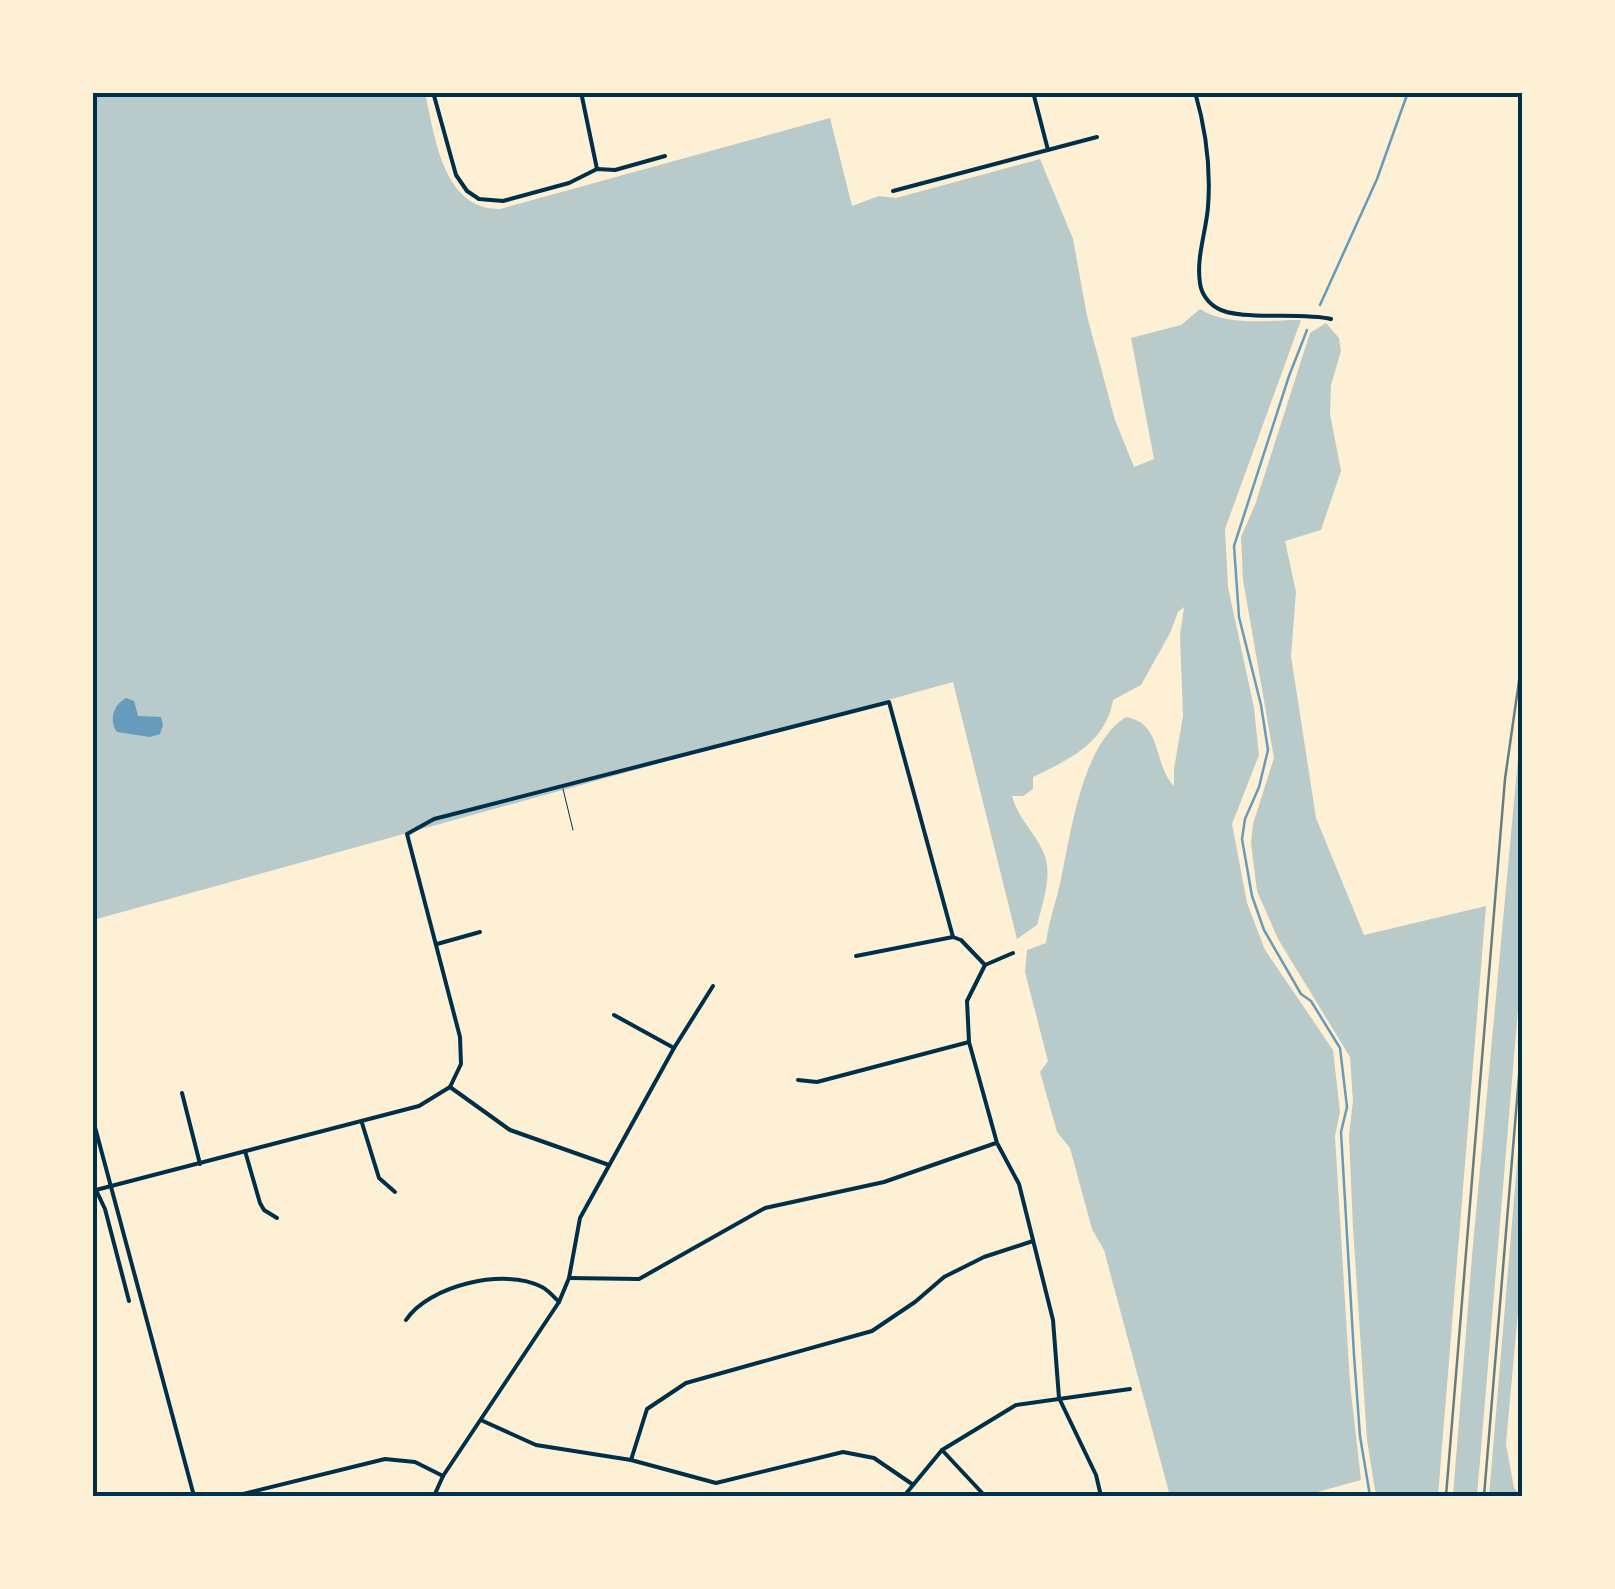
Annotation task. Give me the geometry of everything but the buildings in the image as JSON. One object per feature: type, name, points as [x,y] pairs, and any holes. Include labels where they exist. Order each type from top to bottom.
[{"type":"street","points":[[433,92],[451,164],[461,184],[480,200],[503,201],[569,183],[597,169],[614,170],[665,156]]},
{"type":"street","points":[[581,92],[597,169]]},
{"type":"street","points":[[1032,92],[1048,150]]},
{"type":"street","points":[[1195,92],[1209,157],[1199,281],[1203,295],[1218,310],[1331,318]]},
{"type":"street","points":[[893,192],[1097,138]]},
{"type":"street","points":[[130,1301],[105,1210],[94,1190],[362,1123],[419,1106],[450,1087],[461,1064],[460,1037],[406,834],[434,819],[889,702],[952,937]]},
{"type":"street","points":[[437,944],[480,932]]},
{"type":"street","points":[[856,956],[952,937],[961,940],[985,965]]},
{"type":"street","points":[[1013,953],[985,965],[968,1002],[969,1042],[997,1143],[1019,1184],[1034,1241],[1053,1320],[1059,1398],[1102,1496]]},
{"type":"street","points":[[434,1496],[443,1476],[560,1302],[569,1278],[580,1218],[713,986]]},
{"type":"street","points":[[614,1014],[674,1048]]},
{"type":"street","points":[[798,1080],[817,1082],[969,1042]]},
{"type":"street","points":[[450,1087],[510,1130],[609,1164]]},
{"type":"street","points":[[182,1093],[200,1164]]},
{"type":"street","points":[[92,1116],[194,1496]]},
{"type":"street","points":[[362,1123],[379,1178],[395,1192]]},
{"type":"street","points":[[569,1278],[639,1279],[765,1208],[884,1182],[997,1143]]},
{"type":"street","points":[[245,1151],[260,1203],[277,1218]]},
{"type":"street","points":[[631,1460],[647,1408],[686,1384],[872,1331],[944,1278],[984,1257],[1034,1241]]},
{"type":"street","points":[[406,1320],[416,1304],[467,1283],[494,1278],[522,1280],[543,1287],[560,1302]]},
{"type":"street","points":[[904,1496],[942,1450],[1016,1405],[1130,1389]]},
{"type":"street","points":[[482,1420],[536,1445],[631,1460],[716,1483],[842,1452],[874,1458],[912,1484]]},
{"type":"street","points":[[942,1450],[985,1496]]},
{"type":"street","points":[[235,1496],[385,1459],[414,1462],[443,1476]]},
{"type":"lane","points":[[562,786],[573,830]]},
{"type":"shaded area","points":[[93,93],[425,93],[438,149],[454,184],[481,206],[500,209],[830,118],[852,206],[879,196],[896,198],[1040,159],[1073,239],[1087,316],[1115,420],[1134,467],[1154,459],[1131,338],[1181,325],[1200,309],[1236,320],[1301,320],[1225,529],[1228,587],[1254,708],[1259,755],[1232,824],[1247,903],[1265,950],[1333,1050],[1340,1112],[1335,1136],[1350,1384],[1361,1480],[1303,1496],[1170,1496],[1104,1250],[1092,1229],[1070,1148],[1057,1132],[1040,1072],[1048,1061],[1025,972],[1027,950],[1046,943],[1082,788],[1099,746],[1111,730],[1126,717],[1146,727],[1174,786],[1183,716],[1180,635],[1184,607],[1141,685],[1113,700],[1094,739],[1072,757],[1033,777],[1033,789],[1023,796],[1012,796],[1040,844],[1047,868],[1037,925],[1017,939],[953,682],[93,920]]},
{"type":"shaded area","points":[[1326,323],[1339,338],[1341,351],[1331,385],[1330,414],[1341,471],[1321,530],[1285,541],[1296,592],[1291,656],[1316,818],[1364,935],[1486,906],[1438,1496],[1376,1496],[1367,1440],[1353,1227],[1350,1057],[1278,939],[1257,891],[1251,843],[1253,824],[1274,758],[1243,580],[1241,537],[1255,505],[1310,333]]},
{"type":"shaded area","points":[[1522,715],[1522,962],[1477,1496],[1453,1496],[1472,1256]]},
{"type":"shaded area","points":[[1522,1104],[1522,1267],[1506,1444],[1514,1488],[1521,1496],[1489,1496]]},
{"type":"water","points":[[126,698],[134,701],[138,716],[161,717],[160,734],[150,737],[117,732],[114,713]]},
{"type":"waterway","points":[[1320,305],[1377,179],[1408,92]]},
{"type":"waterway","points":[[1307,330],[1234,546],[1239,617],[1268,750],[1242,839],[1252,896],[1264,930],[1301,994],[1311,1001],[1340,1048],[1347,1107],[1341,1132],[1354,1355],[1360,1436],[1370,1496]]},
{"type":"railway","points":[[1446,1496],[1505,779],[1522,660]]},
{"type":"railway","points":[[1484,1496],[1522,1040]]}]
